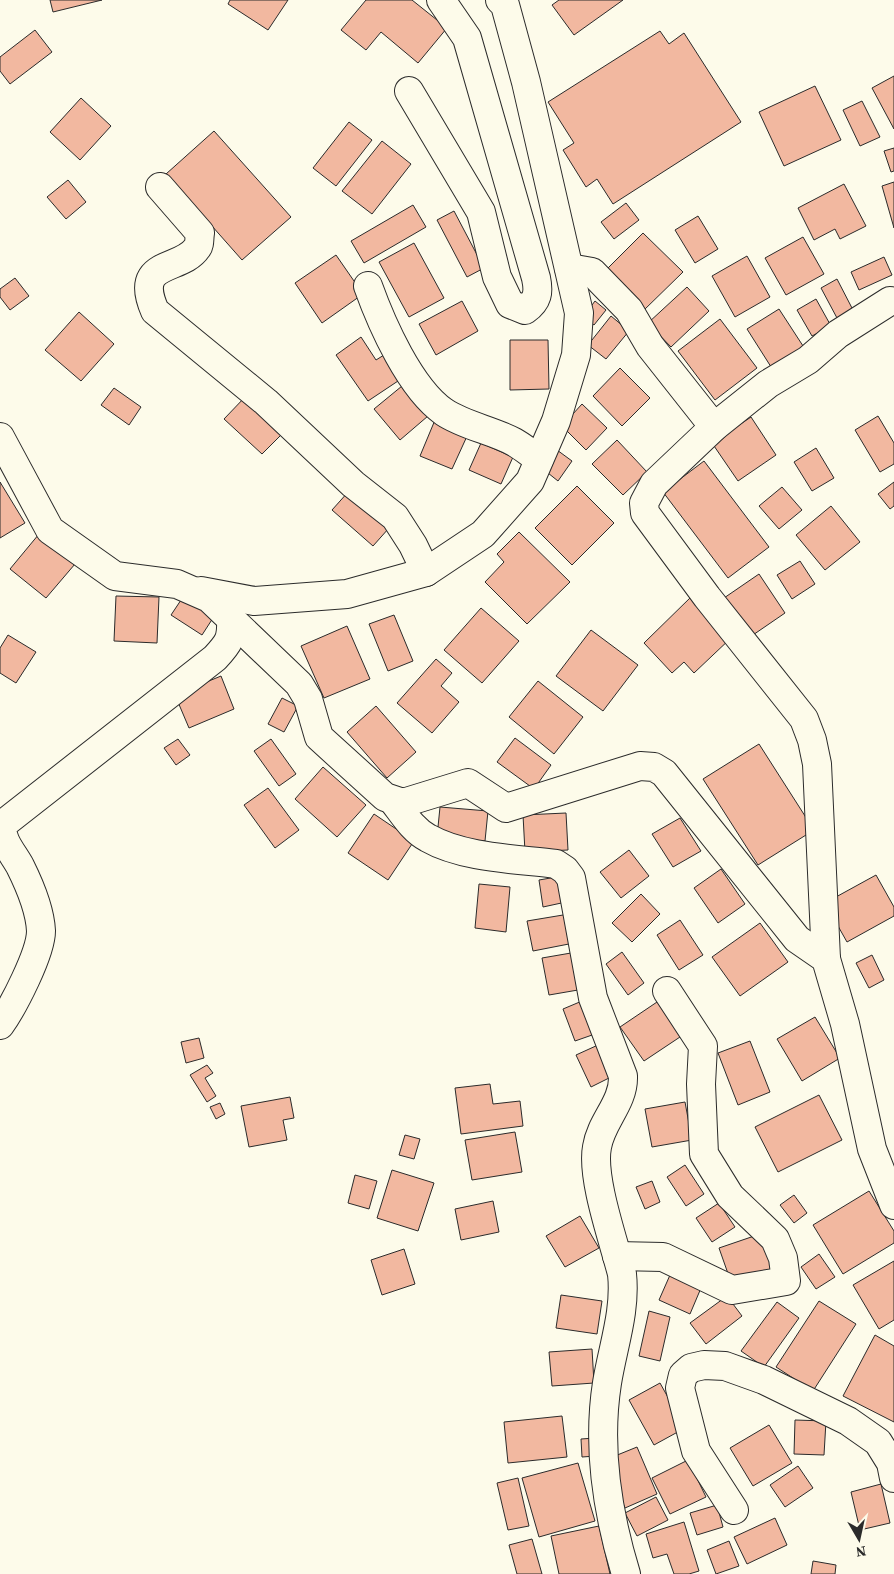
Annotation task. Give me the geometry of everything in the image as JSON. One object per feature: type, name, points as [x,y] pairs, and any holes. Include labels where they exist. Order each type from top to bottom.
[{"type":"street","points":[[409,91],[481,212],[496,277],[510,304],[525,310],[536,299],[539,291],[536,278],[467,38],[454,15],[441,0]]},
{"type":"street","points":[[194,590],[254,600],[348,594],[426,572],[483,534],[530,481],[556,421],[576,355],[579,313],[526,82],[504,5],[500,0]]},
{"type":"street","points":[[160,187],[200,234],[198,248],[162,268],[152,278],[148,294],[155,311],[266,402],[346,478],[395,517],[413,545],[426,572]]},
{"type":"street","points":[[569,268],[592,272],[629,310],[650,346],[714,427]]},
{"type":"street","points":[[368,286],[378,315],[421,392],[444,412],[486,432],[513,442],[539,459]]},
{"type":"street","points":[[890,301],[838,334],[808,360],[768,384],[714,427],[654,484],[644,503],[645,513],[707,597],[804,719],[812,740],[817,764],[826,959],[844,1024],[872,1149],[894,1205]]},
{"type":"street","points":[[0,437],[50,530],[114,576],[177,584],[209,598],[299,684],[308,699],[318,737],[366,782],[394,802],[413,827],[428,838],[460,851],[556,864],[565,870],[571,878],[593,998],[623,1076],[624,1088],[601,1134],[596,1149],[597,1172],[624,1290],[607,1383],[604,1416],[604,1458],[609,1509],[626,1574]]},
{"type":"street","points":[[0,1025],[31,966],[41,933],[38,908],[21,867],[1,831],[2,825],[215,658],[229,643],[232,631],[231,618]]},
{"type":"street","points":[[394,802],[403,803],[468,783],[506,808],[640,766],[654,767],[664,773],[797,939],[826,959]]},
{"type":"street","points":[[617,1256],[663,1257],[732,1290],[786,1281],[783,1258],[775,1240],[730,1196],[704,1154],[701,1084],[703,1046],[667,991]]},
{"type":"street","points":[[734,1510],[696,1451],[680,1388],[683,1375],[691,1368],[704,1365],[725,1366],[764,1380],[848,1421],[878,1442],[891,1463],[894,1478]]},
{"type":"building","points":[[50,0],[102,0],[53,12]]},
{"type":"building","points":[[230,0],[288,0],[268,30],[228,4]]},
{"type":"building","points":[[366,0],[412,0],[447,28],[418,63],[381,32],[366,50],[341,30]]},
{"type":"building","points":[[559,0],[623,0],[574,35],[552,5]]},
{"type":"building","points":[[35,30],[52,52],[10,84],[0,71],[0,57]]},
{"type":"building","points":[[660,31],[669,44],[684,33],[741,122],[613,204],[597,179],[586,187],[563,150],[574,143],[548,102]]},
{"type":"building","points":[[894,76],[894,129],[872,88]]},
{"type":"building","points":[[815,86],[841,140],[784,166],[759,112]]},
{"type":"building","points":[[81,98],[111,126],[80,160],[50,132]]},
{"type":"building","points":[[862,101],[880,137],[860,146],[843,110]]},
{"type":"building","points":[[349,122],[372,140],[336,186],[313,168]]},
{"type":"building","points":[[214,131],[291,217],[242,260],[166,174]]},
{"type":"building","points":[[382,141],[411,164],[372,214],[342,191]]},
{"type":"building","points":[[894,148],[894,171],[891,172],[884,151]]},
{"type":"building","points":[[68,180],[86,202],[66,219],[47,197]]},
{"type":"building","points":[[894,182],[894,228],[882,186]]},
{"type":"building","points":[[844,184],[866,226],[840,239],[835,229],[814,240],[798,208]]},
{"type":"building","points":[[626,203],[639,220],[614,239],[601,222]]},
{"type":"building","points":[[413,205],[426,227],[364,263],[351,241]]},
{"type":"building","points":[[454,211],[484,268],[467,277],[437,220]]},
{"type":"building","points":[[698,216],[718,249],[695,263],[675,230]]},
{"type":"building","points":[[643,233],[683,272],[643,311],[604,272]]},
{"type":"building","points":[[803,237],[824,274],[786,295],[765,258]]},
{"type":"building","points":[[414,243],[444,298],[409,317],[379,262]]},
{"type":"building","points":[[336,255],[363,294],[322,323],[295,283]]},
{"type":"building","points":[[747,256],[770,297],[735,317],[712,276]]},
{"type":"building","points":[[884,257],[892,275],[859,290],[851,272]]},
{"type":"building","points":[[15,278],[29,296],[10,310],[0,297],[0,289]]},
{"type":"building","points":[[837,279],[853,310],[837,318],[821,288]]},
{"type":"building","points":[[687,287],[709,311],[671,347],[648,323]]},
{"type":"building","points":[[816,299],[831,326],[812,336],[797,310]]},
{"type":"building","points":[[462,301],[478,331],[436,355],[419,324]]},
{"type":"building","points":[[595,301],[606,310],[594,325],[583,317]]},
{"type":"building","points":[[779,309],[805,349],[773,370],[747,329]]},
{"type":"building","points":[[79,312],[114,344],[81,381],[45,350]]},
{"type":"building","points":[[611,316],[629,331],[606,359],[588,345]]},
{"type":"building","points":[[720,319],[757,368],[715,400],[678,351]]},
{"type":"building","points":[[361,337],[376,360],[384,355],[401,379],[368,401],[336,355]]},
{"type":"building","points":[[510,340],[548,340],[549,389],[510,390]]},
{"type":"building","points":[[620,368],[650,398],[622,426],[593,396]]},
{"type":"building","points":[[402,386],[428,416],[400,440],[374,409]]},
{"type":"building","points":[[114,388],[141,407],[129,425],[101,405]]},
{"type":"building","points":[[246,396],[285,431],[262,454],[224,419]]},
{"type":"building","points":[[582,404],[607,428],[586,450],[562,426]]},
{"type":"building","points":[[878,416],[894,443],[894,464],[880,472],[855,430]]},
{"type":"building","points":[[751,417],[776,455],[738,481],[712,443]]},
{"type":"building","points":[[435,420],[468,434],[452,469],[420,456]]},
{"type":"building","points":[[617,440],[647,472],[623,495],[592,464]]},
{"type":"building","points":[[481,443],[513,457],[501,484],[469,470]]},
{"type":"building","points":[[816,448],[834,478],[812,491],[794,462]]},
{"type":"building","points":[[557,450],[572,461],[558,481],[543,469]]},
{"type":"building","points":[[704,461],[769,547],[728,578],[663,492]]},
{"type":"building","points":[[0,482],[25,523],[0,538]]},
{"type":"building","points":[[894,482],[894,506],[890,509],[878,494]]},
{"type":"building","points":[[577,486],[614,523],[572,565],[535,528]]},
{"type":"building","points":[[782,487],[802,510],[779,529],[759,506]]},
{"type":"building","points":[[349,491],[389,528],[373,546],[332,510]]},
{"type":"building","points":[[831,506],[860,542],[825,570],[796,535]]},
{"type":"building","points":[[519,532],[570,582],[527,624],[485,582],[504,562],[497,554]]},
{"type":"building","points":[[39,534],[75,564],[46,598],[10,569]]},
{"type":"building","points":[[800,561],[815,584],[792,599],[777,575]]},
{"type":"building","points":[[759,574],[785,613],[750,637],[724,598]]},
{"type":"building","points":[[116,596],[159,597],[157,643],[114,641]]},
{"type":"building","points":[[692,596],[732,637],[694,673],[684,662],[672,673],[644,643]]},
{"type":"building","points":[[183,597],[213,618],[202,635],[171,615]]},
{"type":"building","points":[[481,608],[519,641],[482,683],[444,650]]},
{"type":"building","points":[[394,615],[413,661],[388,671],[369,624]]},
{"type":"building","points":[[347,626],[370,679],[324,698],[301,646]]},
{"type":"building","points":[[591,630],[638,665],[603,711],[556,676]]},
{"type":"building","points":[[8,635],[36,652],[16,683],[0,673],[0,648]]},
{"type":"building","points":[[436,659],[452,673],[441,686],[459,702],[432,733],[397,703]]},
{"type":"building","points":[[221,676],[234,709],[189,728],[175,695]]},
{"type":"building","points":[[538,681],[583,717],[554,754],[509,717]]},
{"type":"building","points":[[282,698],[298,706],[284,732],[268,724]]},
{"type":"building","points":[[376,706],[416,752],[387,778],[347,732]]},
{"type":"building","points":[[515,738],[551,765],[534,789],[497,762]]},
{"type":"building","points":[[178,739],[190,755],[176,765],[164,748]]},
{"type":"building","points":[[271,739],[296,774],[279,786],[254,751]]},
{"type":"building","points":[[759,744],[814,830],[758,865],[703,779]]},
{"type":"building","points":[[323,767],[366,805],[337,837],[295,799]]},
{"type":"building","points":[[268,788],[299,830],[275,848],[244,805]]},
{"type":"building","points":[[440,807],[488,811],[485,841],[437,837]]},
{"type":"building","points":[[566,813],[568,850],[525,852],[523,815]]},
{"type":"building","points":[[374,814],[414,841],[388,880],[348,853]]},
{"type":"building","points":[[680,818],[701,851],[673,867],[652,834]]},
{"type":"building","points":[[629,850],[649,876],[621,898],[600,872]]},
{"type":"building","points":[[721,869],[745,904],[718,923],[694,888]]},
{"type":"building","points":[[876,875],[894,907],[894,916],[847,942],[825,903]]},
{"type":"building","points":[[562,876],[566,902],[543,907],[539,880]]},
{"type":"building","points":[[479,884],[510,887],[506,932],[475,928]]},
{"type":"building","points":[[641,894],[660,914],[632,942],[612,923]]},
{"type":"building","points":[[569,914],[574,943],[533,951],[527,921]]},
{"type":"building","points":[[680,920],[703,955],[679,970],[657,935]]},
{"type":"building","points":[[760,923],[788,962],[740,996],[712,957]]},
{"type":"building","points":[[622,952],[644,983],[628,995],[606,964]]},
{"type":"building","points":[[571,953],[578,990],[549,995],[542,958]]},
{"type":"building","points":[[872,955],[884,980],[869,988],[856,963]]},
{"type":"building","points":[[660,1000],[683,1035],[644,1061],[620,1027]]},
{"type":"building","points":[[582,1001],[595,1034],[575,1041],[563,1009]]},
{"type":"building","points":[[815,1017],[840,1058],[802,1081],[777,1039]]},
{"type":"building","points":[[199,1038],[204,1058],[186,1063],[181,1042]]},
{"type":"building","points":[[750,1041],[770,1092],[738,1105],[718,1053]]},
{"type":"building","points":[[598,1045],[613,1076],[591,1087],[576,1055]]},
{"type":"building","points":[[207,1065],[213,1073],[205,1078],[216,1096],[207,1102],[190,1075]]},
{"type":"building","points":[[490,1084],[493,1104],[520,1101],[523,1126],[461,1134],[455,1088]]},
{"type":"building","points":[[819,1095],[842,1140],[778,1172],[755,1127]]},
{"type":"building","points":[[290,1097],[294,1118],[283,1120],[287,1140],[249,1147],[241,1106]]},
{"type":"building","points":[[685,1102],[692,1140],[652,1147],[645,1109]]},
{"type":"building","points":[[220,1103],[225,1114],[216,1119],[210,1107]]},
{"type":"building","points":[[515,1132],[522,1172],[472,1180],[465,1140]]},
{"type":"building","points":[[405,1135],[420,1139],[414,1159],[399,1155]]},
{"type":"building","points":[[685,1165],[704,1194],[686,1206],[667,1177]]},
{"type":"building","points":[[392,1170],[434,1183],[418,1231],[377,1218]]},
{"type":"building","points":[[355,1175],[377,1181],[369,1209],[348,1203]]},
{"type":"building","points":[[652,1181],[660,1202],[645,1209],[636,1187]]},
{"type":"building","points":[[869,1191],[894,1231],[894,1243],[843,1274],[813,1225]]},
{"type":"building","points":[[794,1195],[807,1213],[794,1223],[780,1205]]},
{"type":"building","points":[[493,1201],[499,1232],[461,1240],[455,1209]]},
{"type":"building","points":[[719,1203],[735,1227],[712,1242],[696,1218]]},
{"type":"building","points":[[580,1216],[599,1248],[565,1267],[546,1236]]},
{"type":"building","points":[[763,1233],[775,1270],[732,1285],[719,1248]]},
{"type":"building","points":[[404,1249],[415,1284],[382,1295],[371,1260]]},
{"type":"building","points":[[819,1254],[835,1277],[816,1289],[801,1267]]},
{"type":"building","points":[[894,1261],[894,1320],[879,1329],[853,1285]]},
{"type":"building","points":[[670,1275],[701,1288],[690,1314],[659,1300]]},
{"type":"building","points":[[561,1295],[602,1301],[597,1334],[556,1328]]},
{"type":"building","points":[[727,1296],[742,1316],[706,1344],[690,1323]]},
{"type":"building","points":[[819,1301],[856,1324],[813,1391],[776,1367]]},
{"type":"building","points":[[777,1302],[799,1318],[764,1367],[741,1351]]},
{"type":"building","points":[[649,1311],[670,1317],[660,1361],[639,1356]]},
{"type":"building","points":[[875,1335],[894,1346],[894,1422],[843,1396]]},
{"type":"building","points":[[592,1349],[594,1383],[552,1386],[549,1352]]},
{"type":"building","points":[[660,1383],[685,1428],[654,1445],[629,1400]]},
{"type":"building","points":[[562,1416],[567,1457],[508,1463],[504,1422]]},
{"type":"building","points":[[795,1420],[826,1421],[824,1455],[794,1454]]},
{"type":"building","points":[[769,1425],[792,1463],[753,1486],[730,1448]]},
{"type":"building","points":[[595,1438],[596,1456],[582,1457],[581,1439]]},
{"type":"building","points":[[637,1447],[657,1494],[625,1508],[605,1460]]},
{"type":"building","points":[[688,1460],[706,1497],[670,1514],[652,1478]]},
{"type":"building","points":[[578,1463],[595,1521],[539,1537],[522,1478]]},
{"type":"building","points":[[798,1466],[813,1488],[785,1507],[770,1485]]},
{"type":"building","points":[[518,1478],[529,1526],[508,1530],[497,1483]]},
{"type":"building","points":[[881,1484],[890,1523],[860,1530],[851,1492]]},
{"type":"building","points":[[656,1497],[668,1520],[637,1536],[625,1513]]},
{"type":"building","points":[[717,1505],[723,1527],[697,1535],[690,1513]]},
{"type":"building","points":[[775,1518],[787,1545],[747,1564],[734,1537]]},
{"type":"building","points":[[684,1522],[699,1571],[689,1574],[674,1574],[667,1554],[653,1558],[646,1534]]},
{"type":"building","points":[[599,1526],[610,1574],[559,1574],[551,1536]]},
{"type":"building","points":[[532,1539],[542,1574],[517,1574],[509,1545]]},
{"type":"building","points":[[729,1541],[739,1566],[716,1574],[707,1550]]},
{"type":"building","points":[[813,1561],[836,1565],[835,1574],[811,1574]]}]
